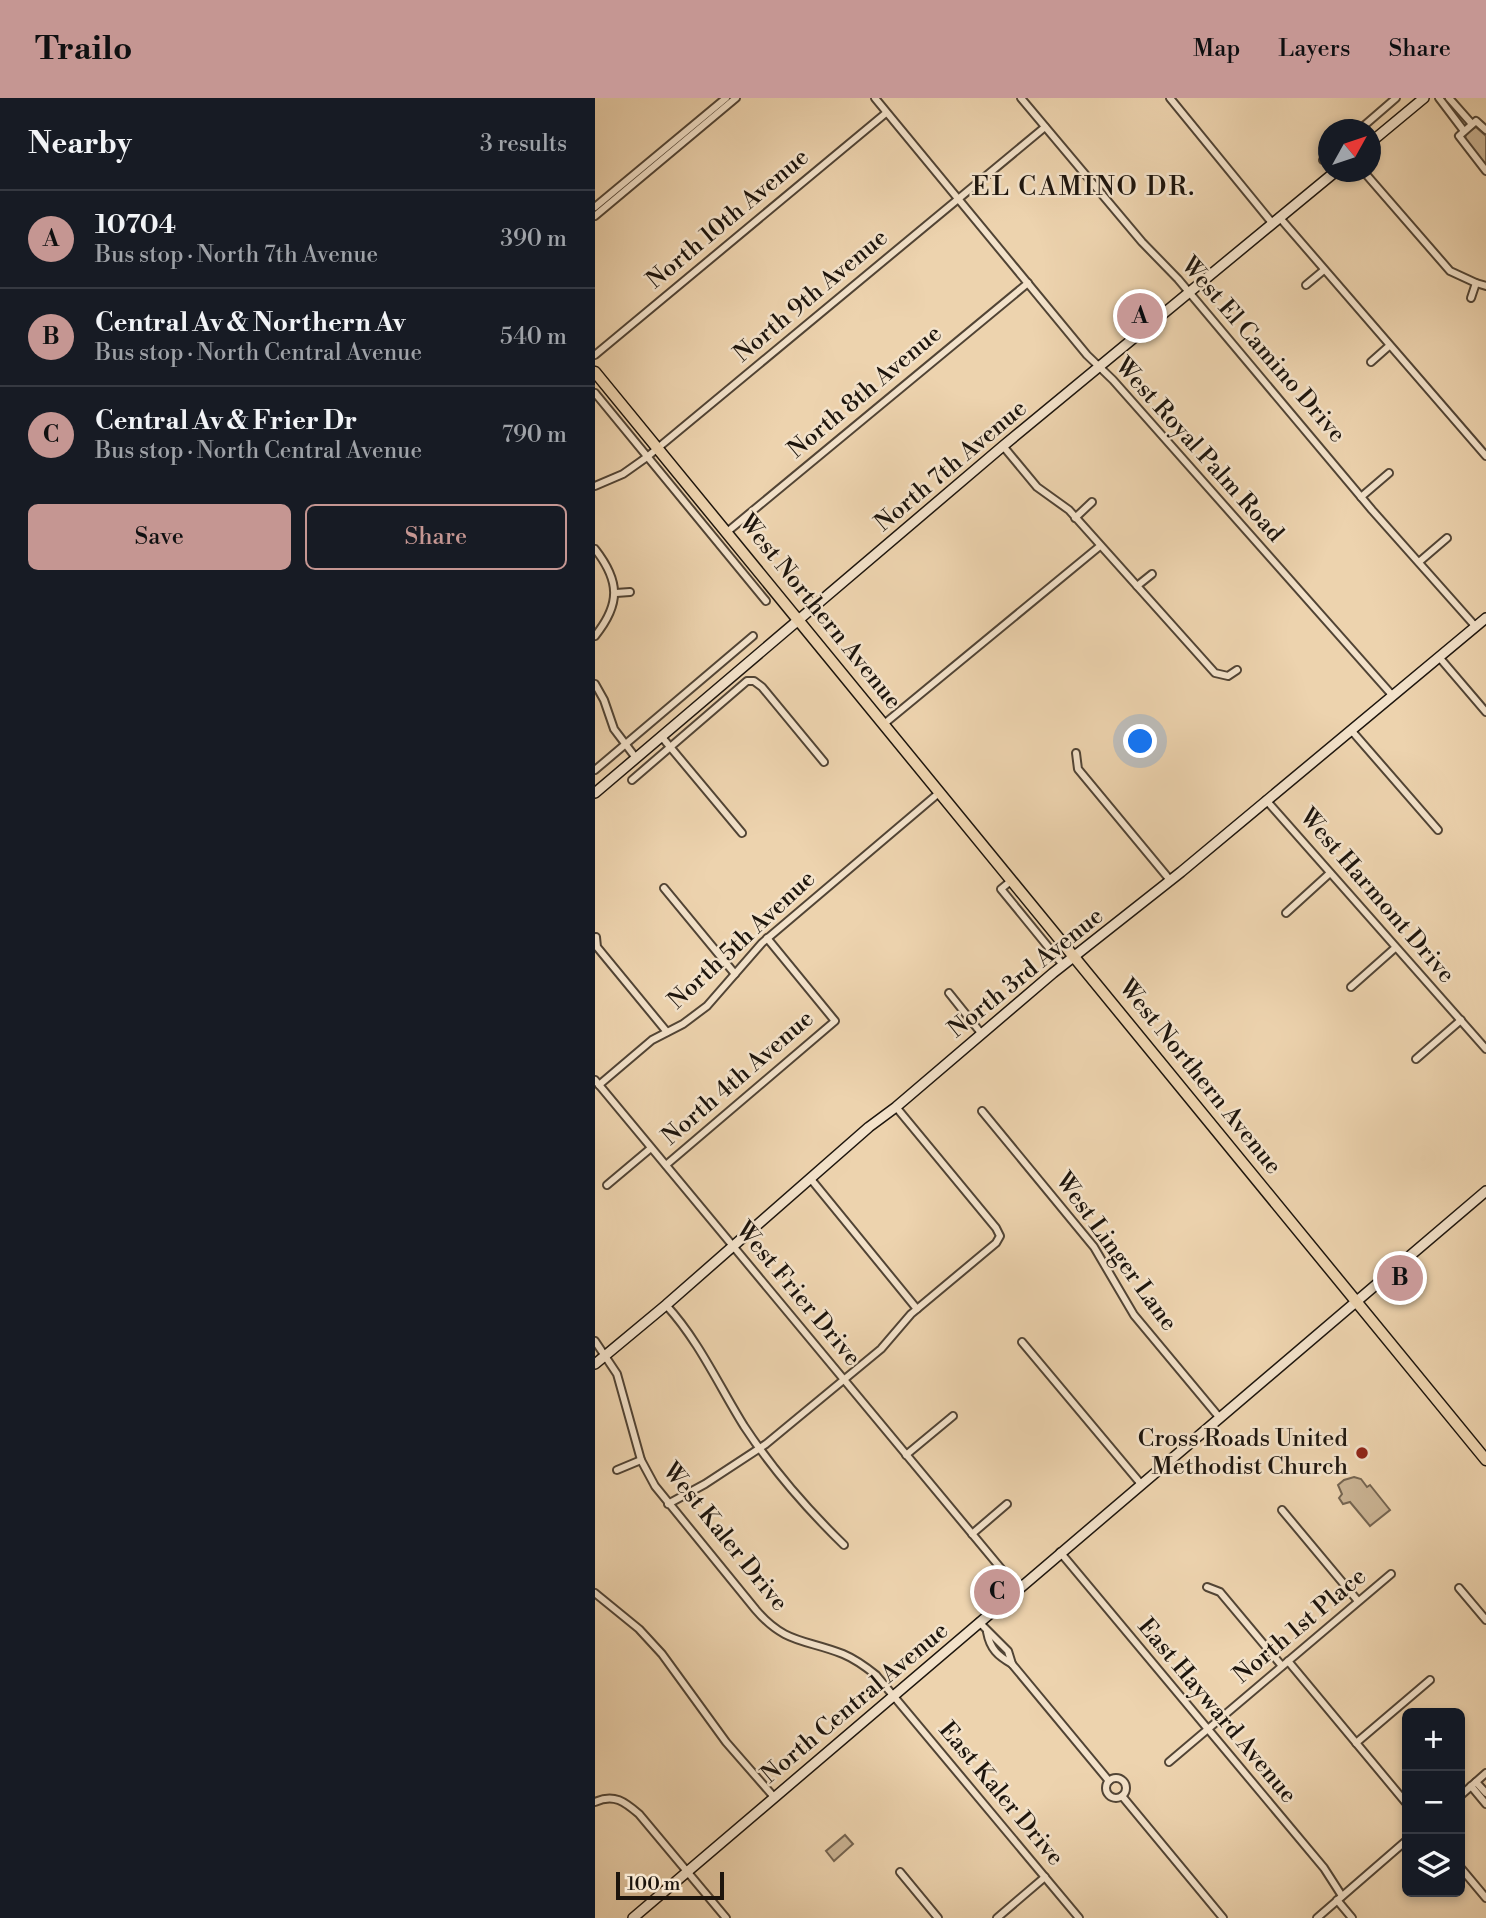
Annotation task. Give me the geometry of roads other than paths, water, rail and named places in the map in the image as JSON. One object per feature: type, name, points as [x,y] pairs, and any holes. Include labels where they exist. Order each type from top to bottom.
[{"type":"main road","points":[[1381,133],[1424,98]]},
{"type":"main road","name":"North 7th Avenue","points":[[595,793],[1003,446],[1323,182]]},
{"type":"main road","name":"West Northern Avenue","points":[[595,372],[1486,1460]]},
{"type":"main road","name":"North 3rd Avenue","points":[[595,1364],[981,1033],[1486,618]]},
{"type":"main road","name":"North Central Avenue","points":[[633,1918],[1486,1191]]},
{"type":"street","points":[[595,207],[726,98]]},
{"type":"street","points":[[595,216],[736,98]]},
{"type":"street","name":"West Royal Palm Road","points":[[875,98],[1100,368],[1392,695]]},
{"type":"street","name":"West El Camino Drive","points":[[1021,98],[1142,242],[1190,293],[1361,496],[1476,627]]},
{"type":"street","points":[[1170,98],[1486,456]]},
{"type":"street","points":[[1372,119],[1397,98]]},
{"type":"street","points":[[1439,98],[1464,131]]},
{"type":"street","points":[[1449,98],[1472,124]]},
{"type":"street","name":"North 10th Avenue","points":[[595,355],[886,113]]},
{"type":"street","points":[[1486,130],[1476,121],[1459,136],[1486,171]]},
{"type":"street","name":"North 9th Avenue","points":[[595,486],[623,474],[647,457],[1045,127]]},
{"type":"street","points":[[1373,182],[1450,271],[1486,286]]},
{"type":"street","points":[[1306,285],[1324,270]]},
{"type":"street","name":"North 8th Avenue","points":[[727,532],[1028,283]]},
{"type":"street","points":[[1471,298],[1476,284]]},
{"type":"street","points":[[1371,362],[1389,346]]},
{"type":"street","name":"West Northern Avenue","points":[[595,393],[766,601]]},
{"type":"street","points":[[1003,446],[1037,487],[1056,499],[1075,518],[1215,673],[1228,676],[1237,670]]},
{"type":"street","points":[[1361,496],[1389,473]]},
{"type":"street","points":[[1075,518],[1093,502]]},
{"type":"street","points":[[1419,562],[1447,538]]},
{"type":"street","points":[[884,724],[1100,546]]},
{"type":"street","points":[[595,549],[611,576],[616,593],[611,612],[595,636]]},
{"type":"street","points":[[1137,586],[1152,574]]},
{"type":"street","points":[[616,593],[631,592]]},
{"type":"street","points":[[595,770],[753,636]]},
{"type":"street","points":[[1439,657],[1486,712]]},
{"type":"street","points":[[632,779],[747,681],[754,681],[762,687],[824,762]]},
{"type":"street","points":[[595,684],[614,729],[636,758]]},
{"type":"street","points":[[1351,730],[1438,830]]},
{"type":"street","points":[[661,736],[742,833]]},
{"type":"street","points":[[1076,753],[1078,769],[1170,880]]},
{"type":"street","name":"North 5th Avenue","points":[[597,1082],[644,1046],[683,1024],[707,1006],[767,938],[940,792]]},
{"type":"street","name":"West Harmont Drive","points":[[1266,800],[1486,1049]]},
{"type":"street","points":[[1286,913],[1330,873]]},
{"type":"street","points":[[1011,880],[1001,889],[1063,965]]},
{"type":"street","points":[[664,888],[734,974]]},
{"type":"street","points":[[596,937],[597,947],[667,1032]]},
{"type":"street","name":"North 4th Avenue","points":[[666,1165],[835,1021],[767,938]]},
{"type":"street","points":[[1351,986],[1395,947]]},
{"type":"street","points":[[949,993],[981,1033]]},
{"type":"street","points":[[1416,1059],[1461,1020]]},
{"type":"street","name":"West Frier Drive","points":[[597,1082],[1018,1589]]},
{"type":"street","points":[[667,1504],[705,1484],[760,1449],[845,1381],[881,1349],[917,1309],[996,1243],[999,1236],[996,1228],[896,1107]]},
{"type":"street","name":"West Linger Lane","points":[[982,1111],[1094,1247],[1134,1315],[1219,1417]]},
{"type":"street","name":"North 4th Avenue","points":[[607,1185],[651,1147]]},
{"type":"street","points":[[810,1178],[917,1309]]},
{"type":"street","points":[[666,1305],[693,1339],[760,1449],[800,1500],[844,1545]]},
{"type":"street","name":"West Kaler Drive","points":[[595,1341],[612,1364],[641,1461],[667,1504],[772,1627],[786,1636],[843,1654],[866,1667],[894,1695]]},
{"type":"street","points":[[1022,1342],[1140,1484]]},
{"type":"street","points":[[906,1455],[953,1416]]},
{"type":"street","points":[[617,1470],[641,1461]]},
{"type":"street","points":[[972,1534],[1007,1504]]},
{"type":"street","points":[[1282,1510],[1358,1601]]},
{"type":"street","name":"East Hayward Avenue","points":[[1060,1552],[1324,1868],[1352,1918]]},
{"type":"street","name":"North 1st Place","points":[[1170,1762],[1391,1574]]},
{"type":"street","points":[[1207,1587],[1220,1592],[1402,1798]]},
{"type":"street","points":[[1459,1588],[1486,1620]]},
{"type":"street","points":[[595,1593],[639,1629],[662,1654],[726,1742],[774,1797]]},
{"type":"street","points":[[979,1622],[1008,1651],[1012,1664],[1109,1781]]},
{"type":"street","points":[[1356,1743],[1430,1679]]},
{"type":"street","name":"East Kaler Drive","points":[[894,1695],[1079,1918]]},
{"type":"street","points":[[1465,1792],[1486,1773]]},
{"type":"street","points":[[1120,1779],[1125,1783],[1126,1789],[1122,1796],[1109,1796],[1106,1791],[1109,1781],[1120,1779]]},
{"type":"street","points":[[1474,1784],[1486,1793]]},
{"type":"street","points":[[1474,1784],[1486,1804]]},
{"type":"street","points":[[1122,1796],[1223,1918]]},
{"type":"street","points":[[595,1802],[610,1797],[622,1800],[639,1814],[726,1918]]},
{"type":"street","points":[[1317,1918],[1402,1844]]},
{"type":"street","points":[[900,1872],[938,1918]]},
{"type":"street","points":[[1465,1873],[1486,1898]]},
{"type":"street","points":[[996,1918],[1045,1877]]},
{"type":"place","name":"10704","points":[[1140,316]]},
{"type":"place","name":"Central Av & Northern Av","points":[[1400,1278]]},
{"type":"place","name":"Cross Roads United Methodist Church","points":[[1362,1453]]},
{"type":"place","name":"Central Av & Frier Dr","points":[[997,1592]]},
{"type":"district","name":"EL CAMINO DR.","points":[[1084,187]]}]
